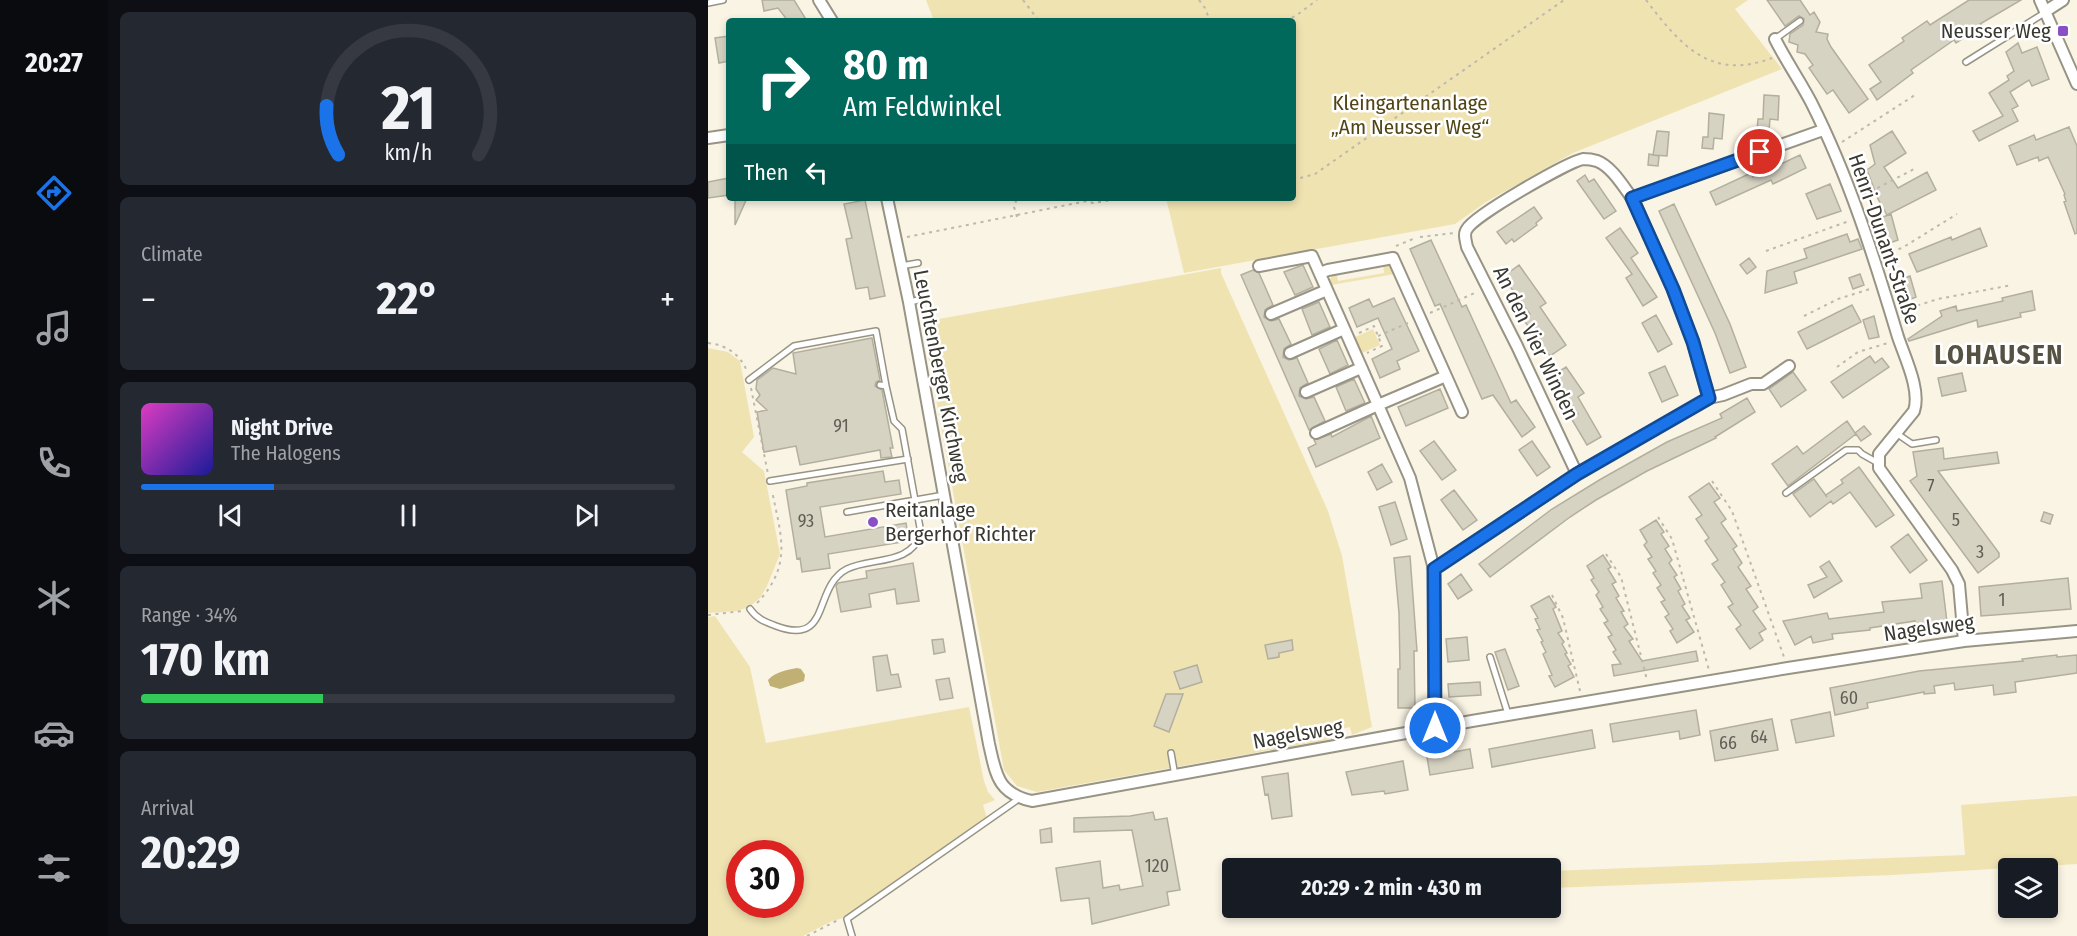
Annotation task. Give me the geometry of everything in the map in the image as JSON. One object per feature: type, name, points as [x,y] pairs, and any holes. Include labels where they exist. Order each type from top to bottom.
[{"type":"street","points":[[819,0],[830,18]]},
{"type":"street","points":[[2040,0],[2077,84]]},
{"type":"street","points":[[2046,11],[2063,0]]},
{"type":"street","name":"Henri-Dunant-Straße","points":[[1774,39],[1810,102],[1854,200],[1915,391],[1914,411],[1879,454],[1878,463]]},
{"type":"street","points":[[1632,198],[1823,130]]},
{"type":"street","points":[[708,138],[726,135]]},
{"type":"street","points":[[1466,231],[1484,213],[1553,173],[1583,159],[1596,160],[1606,166],[1632,198],[1673,289],[1693,342],[1709,398]]},
{"type":"street","name":"Leuchtenberger Kirchweg","points":[[888,201],[909,302],[996,775],[1006,791],[1020,798]]},
{"type":"street","name":"An den Vier Winden","points":[[1466,231],[1467,247],[1577,474]]},
{"type":"street","points":[[1259,266],[1312,256],[1410,478],[1434,569],[1435,728]]},
{"type":"street","points":[[1320,273],[1393,258],[1462,412]]},
{"type":"street","points":[[1271,314],[1327,290]]},
{"type":"street","points":[[1290,354],[1346,334]]},
{"type":"street","points":[[1306,392],[1359,362]]},
{"type":"street","points":[[1434,569],[1577,474],[1709,398],[1751,384],[1763,384],[1789,366]]},
{"type":"street","points":[[1316,433],[1446,376]]},
{"type":"street","points":[[1878,463],[1879,468],[1952,570],[1959,584],[1964,641]]},
{"type":"street","name":"Nagelsweg","points":[[1020,798],[1032,801],[1435,728],[1788,668],[1964,641],[2077,631]]},
{"type":"lane","points":[[708,3],[723,0]]},
{"type":"lane","points":[[1966,62],[2046,11]]},
{"type":"lane","points":[[1774,39],[1800,21]]},
{"type":"lane","points":[[901,267],[918,263]]},
{"type":"lane","points":[[909,302],[926,298]]},
{"type":"lane","points":[[749,380],[794,346],[876,331],[883,386],[894,421],[902,429],[921,533],[918,544],[908,552],[878,563],[850,568],[839,574],[828,587],[822,608],[812,624],[803,630],[788,631],[755,617],[750,609]]},
{"type":"lane","points":[[1896,433],[1912,444],[1936,440]]},
{"type":"lane","points":[[1786,493],[1846,450],[1858,450],[1878,463]]},
{"type":"lane","points":[[770,481],[908,459]]},
{"type":"lane","points":[[847,512],[944,495]]},
{"type":"lane","points":[[1490,657],[1508,716]]},
{"type":"lane","points":[[1171,753],[1175,776]]},
{"type":"lane","points":[[852,936],[847,919],[1020,798]]},
{"type":"path","points":[[1023,0],[1037,18]]},
{"type":"path","points":[[1199,0],[1208,18]]},
{"type":"path","points":[[1291,18],[1317,0]]},
{"type":"path","points":[[1296,179],[1315,174],[1564,0]]},
{"type":"path","points":[[1646,0],[1683,44],[1705,58],[1740,67],[1782,54]]},
{"type":"path","points":[[1832,148],[1916,95]]},
{"type":"path","points":[[1854,200],[1916,168]]},
{"type":"path","points":[[1016,201],[1014,207],[1017,216]]},
{"type":"path","points":[[896,240],[1083,201]]},
{"type":"path","points":[[1089,201],[1093,203],[1106,201]]},
{"type":"path","points":[[1873,257],[1902,248],[1957,214]]},
{"type":"path","points":[[1766,251],[1860,217]]},
{"type":"path","points":[[1420,237],[1466,231]]},
{"type":"path","points":[[1891,314],[1938,299],[2012,285]]},
{"type":"path","points":[[1804,316],[1838,298],[1882,286]]},
{"type":"path","points":[[1378,336],[1488,287]]},
{"type":"path","points":[[1346,334],[1374,326],[1382,346],[1359,362]]},
{"type":"path","points":[[1837,367],[1858,352],[1899,339]]},
{"type":"path","points":[[708,343],[730,349],[747,369],[782,540],[782,556],[763,597],[750,609],[708,615]]},
{"type":"path","points":[[1712,481],[1732,511],[1788,668]]},
{"type":"path","points":[[1658,517],[1672,539],[1712,681]]},
{"type":"path","points":[[1606,554],[1621,577],[1650,692]]},
{"type":"path","points":[[1552,595],[1563,618],[1583,703]]},
{"type":"path","points":[[807,936],[834,922],[847,919]]},
{"type":"green space","name":"Kleingartenanlage „Am Neusser Weg“","points":[[926,0],[1748,0],[1735,9],[1782,69],[1573,153],[1486,202],[1455,224],[1184,273],[1167,201],[1296,201],[1296,18],[933,18]]},
{"type":"green space","points":[[1383,263],[1391,267],[1395,274],[1331,285],[1330,279],[1336,271],[1338,281],[1384,273]]},
{"type":"green space","points":[[1221,268],[1221,273],[1328,511],[1342,556],[1372,727],[1352,735],[1350,727],[1331,731],[1332,739],[1037,792],[1017,786],[1004,770],[922,322]]},
{"type":"green space","points":[[1373,329],[1380,345],[1360,354],[1353,338]]},
{"type":"green space","points":[[708,348],[728,352],[740,361],[754,437],[742,452],[764,471],[780,554],[760,598],[749,607],[737,611],[708,613]]},
{"type":"green space","points":[[715,616],[750,667],[766,743],[969,707],[984,781],[988,792],[995,800],[983,805],[987,818],[847,917],[832,921],[803,936],[708,936],[708,617]]},
{"type":"green space","points":[[2077,796],[2077,864],[2058,865],[2058,858],[1998,858],[1998,869],[1561,888],[1561,871],[1965,855],[1961,805]]},
{"type":"shaded area","points":[[797,668],[801,669],[805,675],[804,681],[780,689],[770,686],[768,680],[774,675]]},
{"type":"building","points":[[762,0],[794,0],[805,18],[786,18],[778,8],[764,11]]},
{"type":"building","points":[[1767,0],[1800,0],[1810,15],[1814,12],[1820,22],[1816,32],[1828,34],[1827,39],[1831,47],[1868,99],[1849,113],[1833,90],[1827,94],[1809,68],[1813,65],[1805,54],[1797,52],[1798,45],[1789,42],[1790,34],[1803,25],[1804,19],[1799,16],[1785,26]]},
{"type":"building","points":[[1969,0],[2021,0],[1980,24],[1982,26],[1956,43],[1954,40],[1911,70],[1913,73],[1877,100],[1870,89],[1881,82],[1869,65],[1904,41],[1902,38],[1927,21],[1930,25]]},
{"type":"building","points":[[726,36],[726,62],[719,63],[715,38]]},
{"type":"building","points":[[2018,43],[2022,53],[2037,47],[2049,79],[2032,86],[2029,80],[2010,92],[2018,106],[2012,109],[2018,121],[1979,141],[1973,131],[2003,116],[1989,93],[2009,80],[2007,76],[2014,71],[2006,52]]},
{"type":"building","points":[[1764,95],[1779,96],[1778,120],[1770,119],[1769,130],[1757,130],[1758,119],[1763,119]]},
{"type":"building","points":[[1709,113],[1724,115],[1722,139],[1714,138],[1713,149],[1702,148],[1703,137],[1708,137]]},
{"type":"building","points":[[2069,127],[2077,146],[2077,233],[2075,234],[2064,202],[2066,201],[2065,194],[2048,157],[2039,161],[2038,157],[2017,165],[2009,146],[2034,135],[2036,140]]},
{"type":"building","points":[[1657,131],[1669,132],[1667,156],[1653,155]]},
{"type":"building","points":[[1892,131],[1906,153],[1884,167],[1898,188],[1927,172],[1936,190],[1887,215],[1867,170],[1875,164],[1870,145]]},
{"type":"building","points":[[1649,154],[1659,156],[1658,166],[1648,165]]},
{"type":"building","points":[[1800,155],[1806,168],[1773,184],[1771,180],[1716,205],[1710,192],[1751,173],[1753,177]]},
{"type":"building","points":[[1585,175],[1589,182],[1594,179],[1616,211],[1604,219],[1577,181]]},
{"type":"building","points":[[726,179],[726,195],[708,198],[708,182]]},
{"type":"building","points":[[1830,184],[1841,211],[1817,219],[1806,194]]},
{"type":"building","points":[[735,201],[746,201],[735,225]]},
{"type":"building","points":[[865,201],[885,296],[870,299],[868,287],[856,289],[846,239],[852,238],[844,204]]},
{"type":"building","points":[[1674,204],[1730,324],[1746,367],[1730,373],[1715,333],[1659,211]]},
{"type":"building","points":[[1534,207],[1542,218],[1536,223],[1537,225],[1514,242],[1512,239],[1506,244],[1497,232]]},
{"type":"building","points":[[1891,214],[1898,240],[1887,244],[1880,218]]},
{"type":"building","points":[[1620,228],[1638,253],[1631,258],[1657,297],[1643,306],[1626,278],[1632,274],[1606,238]]},
{"type":"building","points":[[1980,228],[1987,246],[1917,272],[1909,254]]},
{"type":"building","points":[[1847,234],[1850,242],[1858,239],[1862,249],[1794,272],[1797,283],[1765,293],[1767,271],[1807,258],[1804,249]]},
{"type":"building","points":[[1431,240],[1462,307],[1466,305],[1511,403],[1516,400],[1535,427],[1522,437],[1493,395],[1482,399],[1440,304],[1435,306],[1410,249]]},
{"type":"building","points":[[1749,258],[1756,267],[1747,274],[1740,265]]},
{"type":"building","points":[[1303,265],[1313,287],[1295,295],[1284,272]]},
{"type":"building","points":[[1519,265],[1546,303],[1540,307],[1566,345],[1550,356],[1523,319],[1530,314],[1503,277]]},
{"type":"building","points":[[1253,270],[1259,273],[1273,305],[1265,310],[1264,317],[1271,321],[1279,319],[1291,344],[1284,349],[1283,357],[1289,360],[1297,358],[1308,383],[1300,388],[1299,396],[1306,399],[1314,397],[1325,421],[1309,430],[1241,275]]},
{"type":"building","points":[[1860,274],[1864,285],[1853,289],[1849,278]]},
{"type":"building","points":[[1910,276],[1916,297],[1906,301],[1899,280]]},
{"type":"building","points":[[2032,291],[2035,310],[2020,313],[2021,317],[1978,327],[1977,320],[1909,341],[1908,339],[1942,316],[1940,311],[1956,306],[1957,311],[2003,301],[2002,298]]},
{"type":"building","points":[[1394,298],[1419,351],[1397,361],[1400,369],[1380,378],[1372,359],[1392,349],[1378,318],[1357,327],[1349,308],[1369,299],[1373,307]]},
{"type":"building","points":[[1319,302],[1330,327],[1312,335],[1302,309]]},
{"type":"building","points":[[1852,305],[1861,322],[1807,349],[1798,332]]},
{"type":"building","points":[[1656,315],[1672,344],[1658,352],[1642,323]]},
{"type":"building","points":[[1874,316],[1879,337],[1869,339],[1863,320]]},
{"type":"building","points":[[872,338],[880,380],[875,386],[882,390],[893,448],[890,448],[892,457],[881,458],[880,450],[800,465],[796,446],[764,452],[757,412],[767,410],[756,400],[760,395],[756,389],[757,380],[773,368],[796,374],[793,353]]},
{"type":"building","points":[[1337,340],[1348,365],[1330,374],[1319,349]]},
{"type":"building","points":[[1870,356],[1875,363],[1882,358],[1889,367],[1843,398],[1831,382]]},
{"type":"building","points":[[1665,366],[1678,395],[1662,402],[1649,373]]},
{"type":"building","points":[[1566,367],[1584,393],[1578,397],[1601,437],[1587,445],[1571,418],[1578,414],[1552,376]]},
{"type":"building","points":[[1793,372],[1806,390],[1781,407],[1769,389]]},
{"type":"building","points":[[1962,373],[1966,391],[1942,396],[1938,378]]},
{"type":"building","points":[[1354,379],[1365,403],[1346,411],[1336,387]]},
{"type":"building","points":[[1440,389],[1448,408],[1406,426],[1398,407]]},
{"type":"building","points":[[1747,398],[1755,412],[1716,438],[1647,471],[1596,500],[1490,577],[1479,564],[1552,509],[1667,442],[1722,418],[1720,414]]},
{"type":"building","points":[[1371,416],[1380,438],[1316,467],[1308,448],[1316,444],[1314,440],[1331,434],[1332,437]]},
{"type":"building","points":[[1847,421],[1855,433],[1864,426],[1871,434],[1861,441],[1856,434],[1788,486],[1772,464],[1797,446],[1803,454]]},
{"type":"building","points":[[1434,441],[1456,470],[1442,480],[1420,451]]},
{"type":"building","points":[[1532,441],[1550,467],[1537,476],[1519,450]]},
{"type":"building","points":[[1943,448],[1944,459],[1997,452],[1999,463],[1938,471],[1999,553],[1999,557],[1978,573],[1910,481],[1917,476],[1913,452]]},
{"type":"building","points":[[1382,464],[1392,482],[1377,490],[1368,472]]},
{"type":"building","points":[[1859,467],[1894,515],[1876,527],[1850,492],[1833,504],[1831,501],[1810,517],[1793,494],[1814,479],[1827,497],[1826,495],[1843,483],[1841,480]]},
{"type":"building","points":[[883,471],[885,482],[899,480],[901,494],[820,507],[825,537],[906,523],[909,541],[828,554],[830,568],[802,572],[800,558],[797,559],[786,490],[807,486],[807,483]]},
{"type":"building","points":[[1709,483],[1720,498],[1714,502],[1726,519],[1721,523],[1737,546],[1733,549],[1742,563],[1738,567],[1751,586],[1746,589],[1758,607],[1753,611],[1766,629],[1759,633],[1763,640],[1750,649],[1736,629],[1741,625],[1728,607],[1733,604],[1721,585],[1725,582],[1712,564],[1718,560],[1705,541],[1709,538],[1696,519],[1702,515],[1689,497]]},
{"type":"building","points":[[1454,490],[1477,520],[1463,530],[1441,500]]},
{"type":"building","points":[[1395,502],[1407,539],[1391,545],[1379,507]]},
{"type":"building","points":[[2044,512],[2053,515],[2050,524],[2041,521]]},
{"type":"building","points":[[1656,520],[1669,546],[1665,549],[1672,560],[1669,563],[1677,575],[1674,577],[1681,589],[1678,591],[1685,604],[1682,606],[1690,618],[1686,620],[1694,632],[1677,643],[1670,631],[1673,629],[1665,617],[1669,614],[1661,602],[1665,600],[1657,588],[1661,585],[1653,573],[1656,571],[1648,559],[1652,557],[1644,545],[1647,542],[1640,530]]},
{"type":"building","points":[[1908,534],[1927,560],[1910,573],[1891,547]]},
{"type":"building","points":[[1603,555],[1611,567],[1608,569],[1616,582],[1612,584],[1619,596],[1616,598],[1624,611],[1621,612],[1628,624],[1624,627],[1633,639],[1629,641],[1642,661],[1696,651],[1698,661],[1614,676],[1612,665],[1621,664],[1613,652],[1616,650],[1608,637],[1612,635],[1604,623],[1608,621],[1600,609],[1603,607],[1596,595],[1599,592],[1591,580],[1594,578],[1587,566]]},
{"type":"building","points":[[1410,556],[1417,651],[1414,651],[1415,708],[1398,708],[1399,613],[1394,558]]},
{"type":"building","points":[[1829,561],[1842,581],[1814,598],[1808,585],[1827,577],[1820,567]]},
{"type":"building","points":[[913,563],[919,601],[897,604],[895,589],[869,594],[871,607],[841,612],[836,586],[838,583],[867,578],[866,571]]},
{"type":"building","points":[[1461,574],[1472,590],[1458,599],[1448,584]]},
{"type":"building","points":[[2068,578],[2071,609],[1981,616],[1979,587]]},
{"type":"building","points":[[1942,581],[1947,622],[1915,626],[1915,621],[1870,628],[1870,630],[1832,634],[1833,639],[1813,643],[1811,636],[1795,645],[1783,621],[1827,613],[1829,619],[1884,612],[1882,602],[1922,598],[1920,584]]},
{"type":"building","points":[[1549,596],[1556,607],[1553,609],[1562,631],[1558,633],[1564,642],[1562,644],[1567,653],[1565,654],[1571,664],[1568,666],[1574,677],[1555,687],[1549,676],[1552,675],[1543,654],[1546,652],[1541,642],[1543,641],[1537,630],[1540,629],[1535,619],[1538,618],[1531,606]]},
{"type":"building","points":[[1467,637],[1469,660],[1448,662],[1446,639]]},
{"type":"building","points":[[943,639],[945,652],[934,654],[932,640]]},
{"type":"building","points":[[1292,640],[1293,650],[1279,653],[1279,657],[1268,659],[1265,645]]},
{"type":"building","points":[[1505,649],[1519,686],[1508,690],[1495,652]]},
{"type":"building","points":[[887,655],[891,675],[898,674],[901,687],[877,691],[873,657]]},
{"type":"building","points":[[2057,655],[2057,657],[2077,655],[2077,673],[2015,682],[2016,692],[1994,695],[1993,685],[1955,690],[1954,683],[1934,686],[1935,693],[1924,694],[1924,692],[1867,703],[1868,708],[1835,715],[1830,688],[1919,671],[2023,661],[2022,659]]},
{"type":"building","points":[[1197,665],[1202,682],[1180,689],[1174,672]]},
{"type":"building","points":[[949,678],[953,698],[940,700],[936,680]]},
{"type":"building","points":[[1480,682],[1481,695],[1449,697],[1448,684]]},
{"type":"building","points":[[1166,694],[1183,694],[1169,732],[1154,726]]},
{"type":"building","points":[[1696,710],[1700,735],[1680,739],[1679,731],[1613,742],[1610,724]]},
{"type":"building","points":[[1830,712],[1834,736],[1796,743],[1791,720]]},
{"type":"building","points":[[1772,719],[1778,750],[1715,761],[1710,731]]},
{"type":"building","points":[[1592,730],[1595,748],[1492,767],[1489,749]]},
{"type":"building","points":[[1470,749],[1473,768],[1430,775],[1427,757]]},
{"type":"building","points":[[1403,761],[1408,790],[1385,794],[1384,791],[1352,795],[1346,772]]},
{"type":"building","points":[[1288,773],[1292,816],[1272,819],[1268,794],[1265,795],[1262,777]]},
{"type":"building","points":[[1153,812],[1155,820],[1167,818],[1180,890],[1167,892],[1169,905],[1092,924],[1089,898],[1061,901],[1056,868],[1100,861],[1103,888],[1119,885],[1120,890],[1143,886],[1132,830],[1074,832],[1074,818],[1130,816]]},
{"type":"building","points":[[1051,828],[1052,842],[1041,843],[1040,830]]},
{"type":"place","name":"Neusser Weg","points":[[2063,31]]},
{"type":"place","name":"Reitanlage Bergerhof Richter","points":[[873,522]]},
{"type":"district","name":"LOHAUSEN","points":[[1999,355]]},
{"type":"route","points":[[1435,728],[1434,569],[1577,474],[1709,398],[1693,342],[1673,289],[1632,198],[1760,152]]}]
